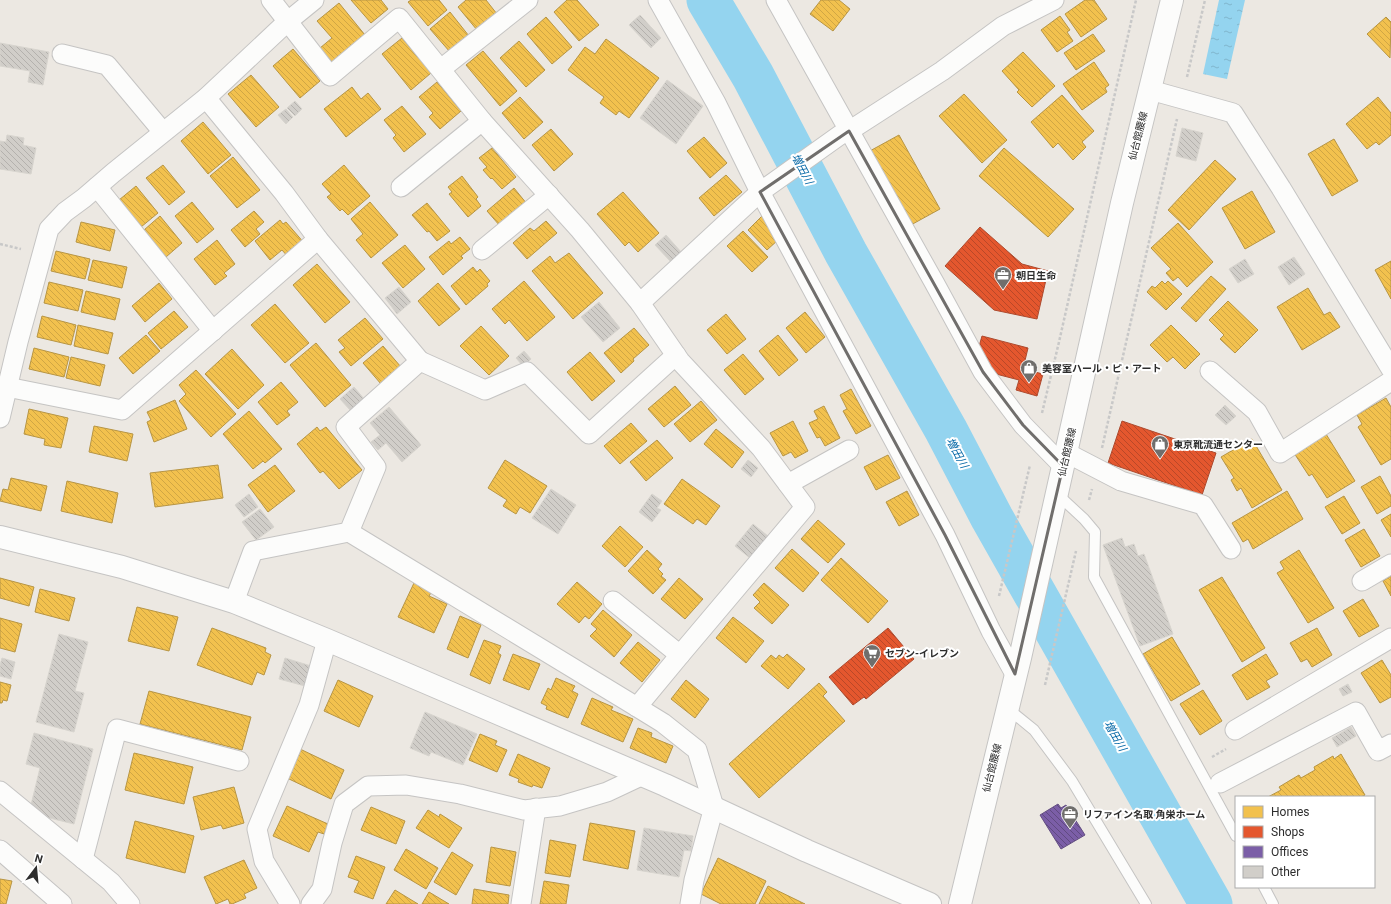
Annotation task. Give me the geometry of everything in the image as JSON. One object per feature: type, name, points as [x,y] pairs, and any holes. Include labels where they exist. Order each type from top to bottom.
[{"type":"street","points":[[270,0],[330,76],[399,18],[482,121],[580,230],[640,303],[676,355],[760,448],[805,507],[637,707]]},
{"type":"street","points":[[0,418],[49,228],[65,212],[206,98],[287,22],[314,0]]},
{"type":"street","points":[[441,69],[528,0]]},
{"type":"street","points":[[658,0],[716,104],[760,192],[945,535],[991,631],[1017,666]]},
{"type":"street","points":[[776,0],[845,133],[982,372],[1023,425],[1036,438],[1065,459],[1097,470],[1121,481],[1203,505],[1231,549]]},
{"type":"street","points":[[640,303],[760,192],[845,133],[942,71],[1003,26],[1054,0]]},
{"type":"street","name":"仙台館腰線","points":[[960,904],[1065,459],[1122,204],[1172,0]]},
{"type":"street","points":[[62,54],[107,65],[163,132]]},
{"type":"street","points":[[1150,90],[1233,112],[1391,370],[1280,453],[1257,412],[1210,371]]},
{"type":"street","points":[[206,98],[284,194],[318,239],[420,361],[485,390],[527,372],[589,434],[676,355]]},
{"type":"street","points":[[401,187],[482,121]]},
{"type":"street","points":[[96,188],[213,330]]},
{"type":"street","points":[[482,250],[549,195]]},
{"type":"street","points":[[7,387],[122,410],[318,239]]},
{"type":"street","points":[[349,532],[376,467],[346,427],[420,361]]},
{"type":"street","points":[[788,484],[849,450]]},
{"type":"street","points":[[234,602],[253,551],[349,532],[663,723],[697,750],[714,808],[694,880],[690,904]]},
{"type":"street","points":[[0,537],[122,567],[234,602],[327,640],[641,776],[807,851],[930,904]]},
{"type":"street","points":[[1362,581],[1391,564]]},
{"type":"street","points":[[613,601],[680,655]]},
{"type":"street","points":[[1236,730],[1391,638]]},
{"type":"street","points":[[290,904],[264,861],[257,829],[309,705],[327,640]]},
{"type":"street","points":[[1220,783],[1356,712],[1378,751],[1391,744]]},
{"type":"street","points":[[83,859],[117,729],[239,761]]},
{"type":"street","points":[[311,904],[322,889],[332,843],[344,804],[368,786],[406,785],[460,794],[524,810],[560,806],[607,792],[641,776]]},
{"type":"street","points":[[0,791],[111,882],[130,904]]},
{"type":"street","points":[[520,904],[536,808]]},
{"type":"street","points":[[0,850],[62,904]]},
{"type":"lane","points":[[1055,502],[1084,519],[1095,532],[1094,577],[1235,834]]},
{"type":"lane","points":[[1007,708],[1034,730],[1072,781],[1146,904]]},
{"type":"lane","points":[[1265,888],[1273,904]]},
{"type":"path","points":[[998,604],[1136,0]]},
{"type":"path","points":[[1045,686],[1077,545],[1097,470],[1205,0]]},
{"type":"highlighted area","points":[[849,131],[983,372],[1023,425],[1063,466],[1015,674],[945,535],[760,192]]},
{"type":"water","points":[[1219,0],[1245,0],[1227,79],[1203,74]]},
{"type":"building: Homes","points":[[351,0],[381,0],[388,9],[371,23]]},
{"type":"building: Homes","points":[[411,0],[439,0],[447,10],[428,26],[408,2]]},
{"type":"building: Homes","points":[[466,0],[486,0],[497,14],[477,30],[458,7]]},
{"type":"building: Homes","points":[[567,0],[577,0],[599,25],[579,41],[554,12]]},
{"type":"building: Homes","points":[[821,0],[839,0],[850,9],[833,31],[810,14]]},
{"type":"building: Homes","points":[[1085,0],[1094,0],[1107,19],[1081,37],[1065,14]]},
{"type":"building: Homes","points":[[339,3],[365,35],[332,62],[320,48],[332,38],[317,21]]},
{"type":"building: Homes","points":[[450,12],[469,36],[450,52],[430,29]]},
{"type":"building: Homes","points":[[1060,16],[1070,30],[1067,32],[1073,41],[1057,52],[1041,30]]},
{"type":"building: Homes","points":[[546,17],[572,47],[552,64],[527,34]]},
{"type":"building: Homes","points":[[1386,17],[1391,22],[1390,58],[1367,34]]},
{"type":"building: Homes","points":[[1093,34],[1105,51],[1076,70],[1064,53]]},
{"type":"building: Homes","points":[[402,38],[431,73],[411,90],[382,54]]},
{"type":"building: Homes","points":[[606,39],[659,78],[629,118],[619,111],[616,115],[600,103],[604,97],[568,70],[585,47],[595,54]]},
{"type":"building: Homes","points":[[519,41],[545,70],[526,87],[500,58]]},
{"type":"building: Homes","points":[[293,49],[320,81],[300,98],[273,66]]},
{"type":"building: Homes","points":[[483,51],[517,91],[500,106],[466,65]]},
{"type":"building: Homes","points":[[1023,52],[1055,86],[1032,107],[1017,92],[1019,90],[1002,71]]},
{"type":"building: Homes","points":[[1094,62],[1109,85],[1105,88],[1107,92],[1082,110],[1063,84]]},
{"type":"building: Homes","points":[[251,75],[279,107],[256,127],[228,94]]},
{"type":"building: Homes","points":[[437,82],[461,111],[440,129],[429,117],[433,113],[419,97]]},
{"type":"building: Homes","points":[[352,87],[361,99],[368,93],[381,109],[346,137],[324,109]]},
{"type":"building: Homes","points":[[964,94],[1007,140],[982,163],[939,116]]},
{"type":"building: Homes","points":[[1062,95],[1094,131],[1082,142],[1086,147],[1073,160],[1058,143],[1053,148],[1031,122]]},
{"type":"building: Homes","points":[[520,97],[543,122],[524,139],[502,113]]},
{"type":"building: Homes","points":[[1378,97],[1391,113],[1391,135],[1379,145],[1376,142],[1367,149],[1346,124]]},
{"type":"building: Homes","points":[[402,106],[426,134],[404,152],[393,138],[396,135],[384,120]]},
{"type":"building: Homes","points":[[203,122],[231,155],[208,174],[181,141]]},
{"type":"building: Homes","points":[[551,129],[573,154],[554,171],[532,145]]},
{"type":"building: Homes","points":[[899,135],[940,209],[909,226],[868,152]]},
{"type":"building: Homes","points":[[704,137],[727,163],[710,178],[687,151]]},
{"type":"building: Homes","points":[[1334,139],[1358,181],[1332,196],[1308,154]]},
{"type":"building: Homes","points":[[492,148],[516,177],[502,189],[483,170],[487,167],[479,158]]},
{"type":"building: Homes","points":[[1004,148],[1074,209],[1048,237],[979,176]]},
{"type":"building: Homes","points":[[233,157],[260,190],[237,208],[210,176]]},
{"type":"building: Homes","points":[[1215,160],[1236,179],[1189,230],[1168,210]]},
{"type":"building: Homes","points":[[163,165],[185,192],[169,205],[146,178]]},
{"type":"building: Homes","points":[[344,165],[370,196],[348,215],[342,209],[340,211],[327,197],[331,194],[322,184]]},
{"type":"building: Homes","points":[[726,175],[742,192],[714,216],[699,198]]},
{"type":"building: Homes","points":[[462,176],[478,197],[476,199],[481,206],[468,217],[449,194],[452,192],[448,187]]},
{"type":"building: Homes","points":[[136,186],[158,213],[141,227],[119,200]]},
{"type":"building: Homes","points":[[514,188],[527,204],[500,226],[487,211]]},
{"type":"building: Homes","points":[[1252,191],[1275,232],[1245,249],[1222,208]]},
{"type":"building: Homes","points":[[623,192],[659,233],[638,252],[629,242],[625,246],[597,214]]},
{"type":"building: Homes","points":[[192,202],[214,229],[197,243],[175,216]]},
{"type":"building: Homes","points":[[370,202],[398,235],[371,258],[356,240],[363,234],[351,219]]},
{"type":"building: Homes","points":[[427,203],[450,231],[437,241],[412,215]]},
{"type":"building: Homes","points":[[254,211],[264,222],[256,229],[260,234],[245,247],[231,230]]},
{"type":"building: Homes","points":[[160,216],[182,243],[166,257],[144,230]]},
{"type":"building: Homes","points":[[762,216],[778,240],[767,250],[748,230]]},
{"type":"building: Homes","points":[[280,220],[283,224],[286,222],[305,244],[289,258],[282,250],[270,260],[255,241]]},
{"type":"building: Homes","points":[[546,221],[557,233],[527,259],[513,243],[530,228],[534,231]]},
{"type":"building: Homes","points":[[81,222],[115,230],[110,251],[76,242]]},
{"type":"building: Homes","points":[[1178,223],[1213,262],[1187,287],[1178,277],[1173,281],[1166,273],[1171,269],[1151,248]]},
{"type":"building: Homes","points":[[743,231],[768,257],[752,272],[727,246]]},
{"type":"building: Homes","points":[[460,237],[470,249],[461,256],[463,258],[443,275],[429,257],[449,241],[451,244]]},
{"type":"building: Homes","points":[[217,240],[235,264],[224,273],[227,276],[215,285],[194,259]]},
{"type":"building: Homes","points":[[405,245],[425,269],[403,288],[382,263]]},
{"type":"building: Homes","points":[[56,251],[90,259],[85,279],[51,271]]},
{"type":"building: Homes","points":[[569,253],[603,293],[573,319],[532,271],[550,256],[555,263]]},
{"type":"building: Homes","points":[[93,260],[127,267],[122,288],[88,280]]},
{"type":"building: Homes","points":[[1391,261],[1391,299],[1375,270]]},
{"type":"building: Homes","points":[[317,264],[350,302],[325,323],[293,285]]},
{"type":"building: Homes","points":[[473,267],[477,272],[480,269],[490,281],[487,284],[488,286],[466,305],[451,286]]},
{"type":"building: Homes","points":[[1211,276],[1226,289],[1196,322],[1181,308]]},
{"type":"building: Homes","points":[[524,281],[555,317],[527,341],[509,320],[505,324],[492,309]]},
{"type":"building: Homes","points":[[1162,281],[1165,284],[1168,281],[1182,294],[1166,310],[1147,292],[1152,286],[1155,288]]},
{"type":"building: Homes","points":[[49,282],[83,290],[78,311],[44,303]]},
{"type":"building: Homes","points":[[159,283],[172,299],[145,322],[132,306]]},
{"type":"building: Homes","points":[[438,283],[460,309],[439,326],[418,301]]},
{"type":"building: Homes","points":[[1308,288],[1324,315],[1330,312],[1340,327],[1302,350],[1277,307]]},
{"type":"building: Homes","points":[[86,291],[120,299],[115,320],[81,312]]},
{"type":"building: Homes","points":[[1228,301],[1258,330],[1235,353],[1220,339],[1224,335],[1209,320]]},
{"type":"building: Homes","points":[[275,304],[309,343],[285,363],[251,325]]},
{"type":"building: Homes","points":[[174,311],[188,327],[161,349],[148,333]]},
{"type":"building: Homes","points":[[805,312],[825,337],[806,353],[786,328]]},
{"type":"building: Homes","points":[[726,314],[746,339],[727,354],[707,330]]},
{"type":"building: Homes","points":[[42,316],[76,325],[71,345],[37,337]]},
{"type":"building: Homes","points":[[365,318],[383,339],[351,366],[339,352],[345,348],[338,340]]},
{"type":"building: Homes","points":[[78,325],[113,333],[108,354],[74,346]]},
{"type":"building: Homes","points":[[1171,325],[1200,354],[1185,369],[1173,357],[1167,362],[1150,345]]},
{"type":"building: Homes","points":[[481,326],[509,356],[489,375],[460,346]]},
{"type":"building: Homes","points":[[634,328],[649,345],[633,359],[634,361],[621,373],[604,353]]},
{"type":"building: Homes","points":[[146,335],[160,351],[133,374],[119,358]]},
{"type":"building: Homes","points":[[778,335],[798,360],[779,376],[759,351]]},
{"type":"building: Homes","points":[[316,343],[351,385],[325,407],[290,365]]},
{"type":"building: Homes","points":[[383,346],[401,367],[381,384],[363,363]]},
{"type":"building: Homes","points":[[34,348],[69,357],[64,377],[29,369]]},
{"type":"building: Homes","points":[[232,349],[264,385],[238,409],[205,374]]},
{"type":"building: Homes","points":[[590,352],[615,381],[592,401],[567,372]]},
{"type":"building: Homes","points":[[743,354],[764,379],[745,395],[724,370]]},
{"type":"building: Homes","points":[[71,357],[105,365],[100,386],[66,378]]},
{"type":"building: Homes","points":[[196,370],[236,414],[211,437],[179,401],[186,394],[179,385]]},
{"type":"building: Homes","points":[[281,382],[298,402],[287,411],[290,415],[277,425],[258,402]]},
{"type":"building: Homes","points":[[675,386],[691,405],[664,427],[648,409]]},
{"type":"building: Homes","points":[[851,389],[871,426],[856,434],[843,411],[847,409],[840,395]]},
{"type":"building: Homes","points":[[1386,398],[1391,407],[1391,459],[1381,465],[1358,427],[1362,424],[1357,415]]},
{"type":"building: Homes","points":[[175,400],[187,429],[154,442],[147,422],[151,420],[147,412]]},
{"type":"building: Homes","points":[[701,401],[717,420],[690,442],[674,424]]},
{"type":"building: Homes","points":[[824,406],[840,438],[825,446],[820,437],[817,438],[809,423],[818,419],[814,411]]},
{"type":"building: Homes","points":[[29,409],[68,418],[61,448],[44,445],[45,439],[24,434]]},
{"type":"building: Homes","points":[[249,411],[282,449],[265,463],[263,461],[253,469],[223,434]]},
{"type":"building: Homes","points":[[793,421],[808,451],[795,458],[791,452],[783,456],[770,433]]},
{"type":"building: Homes","points":[[631,423],[647,441],[620,464],[604,446]]},
{"type":"building: Homes","points":[[94,426],[133,434],[127,461],[89,452]]},
{"type":"building: Homes","points":[[317,427],[320,431],[326,427],[362,470],[339,489],[323,471],[320,473],[297,444]]},
{"type":"building: Homes","points":[[716,429],[744,452],[732,468],[704,444]]},
{"type":"building: Homes","points":[[1326,434],[1355,481],[1327,498],[1312,474],[1309,476],[1294,453]]},
{"type":"building: Homes","points":[[1252,439],[1282,490],[1252,508],[1241,488],[1237,491],[1231,480],[1234,478],[1221,457]]},
{"type":"building: Homes","points":[[657,440],[673,458],[646,481],[630,462]]},
{"type":"building: Homes","points":[[888,455],[900,478],[876,490],[864,467]]},
{"type":"building: Homes","points":[[505,460],[547,486],[530,513],[520,507],[516,514],[503,506],[507,500],[488,488]]},
{"type":"building: Homes","points":[[218,465],[223,498],[155,507],[150,473]]},
{"type":"building: Homes","points":[[275,465],[295,491],[268,512],[248,485]]},
{"type":"building: Homes","points":[[1380,476],[1391,496],[1391,506],[1377,514],[1361,487]]},
{"type":"building: Homes","points":[[11,478],[47,486],[41,511],[0,501],[3,489],[8,490]]},
{"type":"building: Homes","points":[[682,479],[720,506],[706,525],[697,519],[693,524],[664,504]]},
{"type":"building: Homes","points":[[67,481],[118,493],[112,523],[61,511]]},
{"type":"building: Homes","points":[[907,491],[919,515],[899,526],[886,502]]},
{"type":"building: Homes","points":[[1287,491],[1303,519],[1253,549],[1248,539],[1243,542],[1232,523]]},
{"type":"building: Homes","points":[[1344,496],[1360,523],[1342,534],[1325,507]]},
{"type":"building: Homes","points":[[1391,514],[1391,537],[1381,520]]},
{"type":"building: Homes","points":[[818,520],[845,544],[828,563],[801,539]]},
{"type":"building: Homes","points":[[620,526],[643,547],[625,567],[602,546]]},
{"type":"building: Homes","points":[[1364,529],[1380,556],[1361,567],[1345,540]]},
{"type":"building: Homes","points":[[792,549],[819,573],[803,592],[775,568]]},
{"type":"building: Homes","points":[[647,550],[662,564],[658,569],[663,574],[661,576],[666,580],[653,594],[628,571]]},
{"type":"building: Homes","points":[[1299,550],[1334,608],[1308,623],[1277,573],[1284,569],[1280,562]]},
{"type":"building: Homes","points":[[841,558],[888,601],[868,623],[821,580]]},
{"type":"building: Homes","points":[[1391,576],[1391,596],[1383,581]]},
{"type":"building: Homes","points":[[1222,577],[1265,648],[1242,662],[1199,590]]},
{"type":"building: Homes","points":[[0,578],[34,587],[29,606],[0,598]]},
{"type":"building: Homes","points":[[679,578],[703,599],[685,619],[661,599]]},
{"type":"building: Homes","points":[[577,582],[602,604],[589,619],[585,616],[579,623],[557,604]]},
{"type":"building: Homes","points":[[414,583],[432,591],[429,596],[447,604],[434,633],[398,617]]},
{"type":"building: Homes","points":[[764,583],[789,605],[772,624],[754,608],[760,602],[753,595]]},
{"type":"building: Homes","points":[[40,589],[75,598],[69,621],[35,612]]},
{"type":"building: Homes","points":[[1363,599],[1379,626],[1359,637],[1343,611]]},
{"type":"building: Homes","points":[[137,607],[178,617],[169,651],[128,641]]},
{"type":"building: Homes","points":[[603,610],[632,635],[614,657],[590,636],[597,629],[591,624]]},
{"type":"building: Homes","points":[[460,616],[481,625],[468,658],[447,649]]},
{"type":"building: Homes","points":[[733,617],[764,641],[746,663],[716,638]]},
{"type":"building: Homes","points":[[0,618],[22,624],[15,652],[0,648]]},
{"type":"building: Homes","points":[[212,628],[266,648],[265,652],[271,655],[264,675],[257,672],[252,685],[197,665]]},
{"type":"building: Homes","points":[[1317,628],[1332,655],[1312,667],[1307,659],[1301,662],[1290,643]]},
{"type":"building: Homes","points":[[1172,637],[1200,684],[1171,701],[1143,654]]},
{"type":"building: Homes","points":[[484,640],[501,646],[498,653],[501,655],[490,684],[470,675]]},
{"type":"building: Homes","points":[[638,642],[660,660],[642,682],[620,663]]},
{"type":"building: Homes","points":[[513,654],[540,664],[529,690],[503,680]]},
{"type":"building: Homes","points":[[787,654],[805,669],[788,689],[761,666],[771,655],[776,659],[779,655],[783,658]]},
{"type":"building: Homes","points":[[1266,654],[1278,674],[1266,681],[1270,687],[1247,700],[1232,675]]},
{"type":"building: Homes","points":[[1382,660],[1391,675],[1391,697],[1380,703],[1361,673]]},
{"type":"building: Homes","points":[[556,678],[575,686],[572,691],[578,694],[568,718],[546,709],[547,706],[541,703],[548,688],[551,690]]},
{"type":"building: Homes","points":[[338,680],[373,696],[359,727],[324,711]]},
{"type":"building: Homes","points":[[686,680],[709,699],[695,718],[671,699]]},
{"type":"building: Homes","points":[[0,682],[11,685],[7,701],[3,700],[2,703],[0,703]]},
{"type":"building: Homes","points":[[819,683],[827,692],[823,696],[845,721],[759,798],[729,764]]},
{"type":"building: Homes","points":[[1203,690],[1222,721],[1200,735],[1180,704]]},
{"type":"building: Homes","points":[[149,691],[251,717],[242,750],[140,724]]},
{"type":"building: Homes","points":[[592,698],[613,707],[611,710],[633,719],[623,742],[581,724]]},
{"type":"building: Homes","points":[[638,728],[652,733],[651,737],[673,746],[666,763],[630,748]]},
{"type":"building: Homes","points":[[480,734],[497,741],[495,745],[507,750],[497,772],[469,760]]},
{"type":"building: Homes","points":[[300,749],[344,770],[331,799],[287,778]]},
{"type":"building: Homes","points":[[134,753],[193,767],[184,804],[125,790]]},
{"type":"building: Homes","points":[[518,754],[550,768],[542,788],[533,785],[532,787],[518,782],[519,779],[509,775]]},
{"type":"building: Homes","points":[[1341,754],[1365,795],[1270,796],[1281,790],[1279,787],[1299,775],[1301,778],[1315,770],[1314,767],[1333,756],[1334,759]]},
{"type":"building: Homes","points":[[234,787],[244,823],[223,829],[221,825],[201,830],[193,797]]},
{"type":"building: Homes","points":[[287,806],[328,824],[324,834],[318,832],[309,852],[273,836]]},
{"type":"building: Homes","points":[[371,807],[405,821],[396,844],[361,830]]},
{"type":"building: Homes","points":[[428,810],[439,817],[440,814],[462,828],[449,848],[416,828]]},
{"type":"building: Homes","points":[[135,821],[194,836],[185,873],[126,858]]},
{"type":"building: Homes","points":[[590,823],[635,831],[628,869],[583,860]]},
{"type":"building: Homes","points":[[550,840],[576,845],[570,877],[545,873]]},
{"type":"building: Homes","points":[[491,847],[516,852],[510,886],[486,882]]},
{"type":"building: Homes","points":[[406,849],[438,868],[426,889],[394,870]]},
{"type":"building: Homes","points":[[452,852],[473,865],[456,895],[434,882]]},
{"type":"building: Homes","points":[[356,856],[385,867],[373,899],[354,892],[359,881],[348,877]]},
{"type":"building: Homes","points":[[718,858],[766,881],[755,904],[721,904],[701,894]]},
{"type":"building: Homes","points":[[244,860],[257,888],[244,894],[246,898],[232,904],[230,904],[228,899],[216,904],[204,877]]},
{"type":"building: Homes","points":[[0,879],[12,881],[6,904],[0,904]]},
{"type":"building: Homes","points":[[544,881],[569,885],[566,904],[540,904]]},
{"type":"building: Homes","points":[[768,886],[805,904],[759,904]]},
{"type":"building: Homes","points":[[474,889],[509,895],[508,904],[472,904]]},
{"type":"building: Homes","points":[[395,890],[418,904],[386,904]]},
{"type":"building: Homes","points":[[429,892],[449,904],[422,904]]},
{"type":"building: Shops","points":[[980,227],[1022,264],[1048,271],[1037,319],[994,310],[945,266]]},
{"type":"building: Shops","points":[[982,336],[1028,348],[1023,369],[1043,374],[1037,396],[1016,390],[1019,380],[996,374],[978,350]]},
{"type":"building: Shops","points":[[1122,421],[1216,453],[1202,495],[1108,463]]},
{"type":"building: Shops","name":"セブン-イレブン","points":[[888,628],[914,659],[866,699],[864,697],[853,705],[829,677]]},
{"type":"building: Offices","points":[[1058,804],[1061,808],[1066,805],[1085,835],[1061,849],[1040,815]]},
{"type":"building: Other","points":[[640,15],[661,38],[651,48],[629,25]]},
{"type":"building: Other","points":[[0,43],[49,52],[43,85],[28,82],[30,71],[0,66]]},
{"type":"building: Other","points":[[667,80],[703,106],[676,144],[640,118]]},
{"type":"building: Other","points":[[295,101],[302,109],[295,116],[287,108]]},
{"type":"building: Other","points":[[286,109],[293,117],[286,124],[278,115]]},
{"type":"building: Other","points":[[1182,128],[1203,133],[1196,161],[1176,156]]},
{"type":"building: Other","points":[[7,135],[24,138],[23,145],[36,148],[31,174],[0,169],[0,141],[6,142]]},
{"type":"building: Other","points":[[666,235],[682,253],[671,262],[655,245]]},
{"type":"building: Other","points":[[1294,257],[1305,274],[1289,285],[1278,267]]},
{"type":"building: Other","points":[[1245,259],[1254,274],[1238,283],[1229,269]]},
{"type":"building: Other","points":[[399,287],[411,302],[397,314],[385,298]]},
{"type":"building: Other","points":[[599,302],[620,328],[603,342],[581,317]]},
{"type":"building: Other","points":[[524,351],[531,359],[523,366],[516,358]]},
{"type":"building: Other","points":[[354,387],[365,400],[352,412],[340,399]]},
{"type":"building: Other","points":[[1225,405],[1236,416],[1226,425],[1215,415]]},
{"type":"building: Other","points":[[389,407],[421,445],[402,462],[386,443],[378,450],[371,442],[380,435],[370,423]]},
{"type":"building: Other","points":[[748,460],[758,468],[751,477],[741,469]]},
{"type":"building: Other","points":[[551,489],[576,505],[558,534],[532,518]]},
{"type":"building: Other","points":[[249,494],[258,507],[244,517],[235,505]]},
{"type":"building: Other","points":[[652,494],[662,501],[657,508],[661,510],[652,522],[639,512]]},
{"type":"building: Other","points":[[260,509],[274,527],[256,540],[242,522]]},
{"type":"building: Other","points":[[753,524],[768,536],[750,558],[735,546]]},
{"type":"building: Other","points":[[1122,538],[1125,547],[1134,544],[1138,556],[1144,554],[1173,634],[1140,646],[1103,545]]},
{"type":"building: Other","points":[[59,634],[88,642],[75,691],[84,693],[74,732],[36,722]]},
{"type":"building: Other","points":[[2,658],[15,662],[11,679],[0,676],[0,665]]},
{"type":"building: Other","points":[[285,658],[311,666],[305,686],[279,679]]},
{"type":"building: Other","points":[[1348,684],[1352,692],[1343,696],[1339,689]]},
{"type":"building: Other","points":[[425,712],[477,734],[463,765],[431,752],[429,756],[410,748]]},
{"type":"building: Other","points":[[1351,727],[1356,736],[1337,747],[1332,738]]},
{"type":"building: Other","points":[[34,733],[93,749],[74,824],[29,813],[40,768],[26,764]]},
{"type":"building: Other","points":[[644,828],[693,836],[691,851],[684,850],[679,877],[637,870]]},
{"type":"waterway","name":"増田川","points":[[708,0],[753,76],[846,253],[946,430],[992,518],[1211,904]]},
{"type":"place","name":"朝日生命","points":[[1003,290]]},
{"type":"place","name":"美容室ハール・ピ・アート","points":[[1029,383]]},
{"type":"place","name":"東京靴流通センター","points":[[1160,459]]},
{"type":"place","name":"セブン-イレブン","points":[[872,668]]},
{"type":"place","name":"リファイン名取 角栄ホーム","points":[[1070,829]]}]
